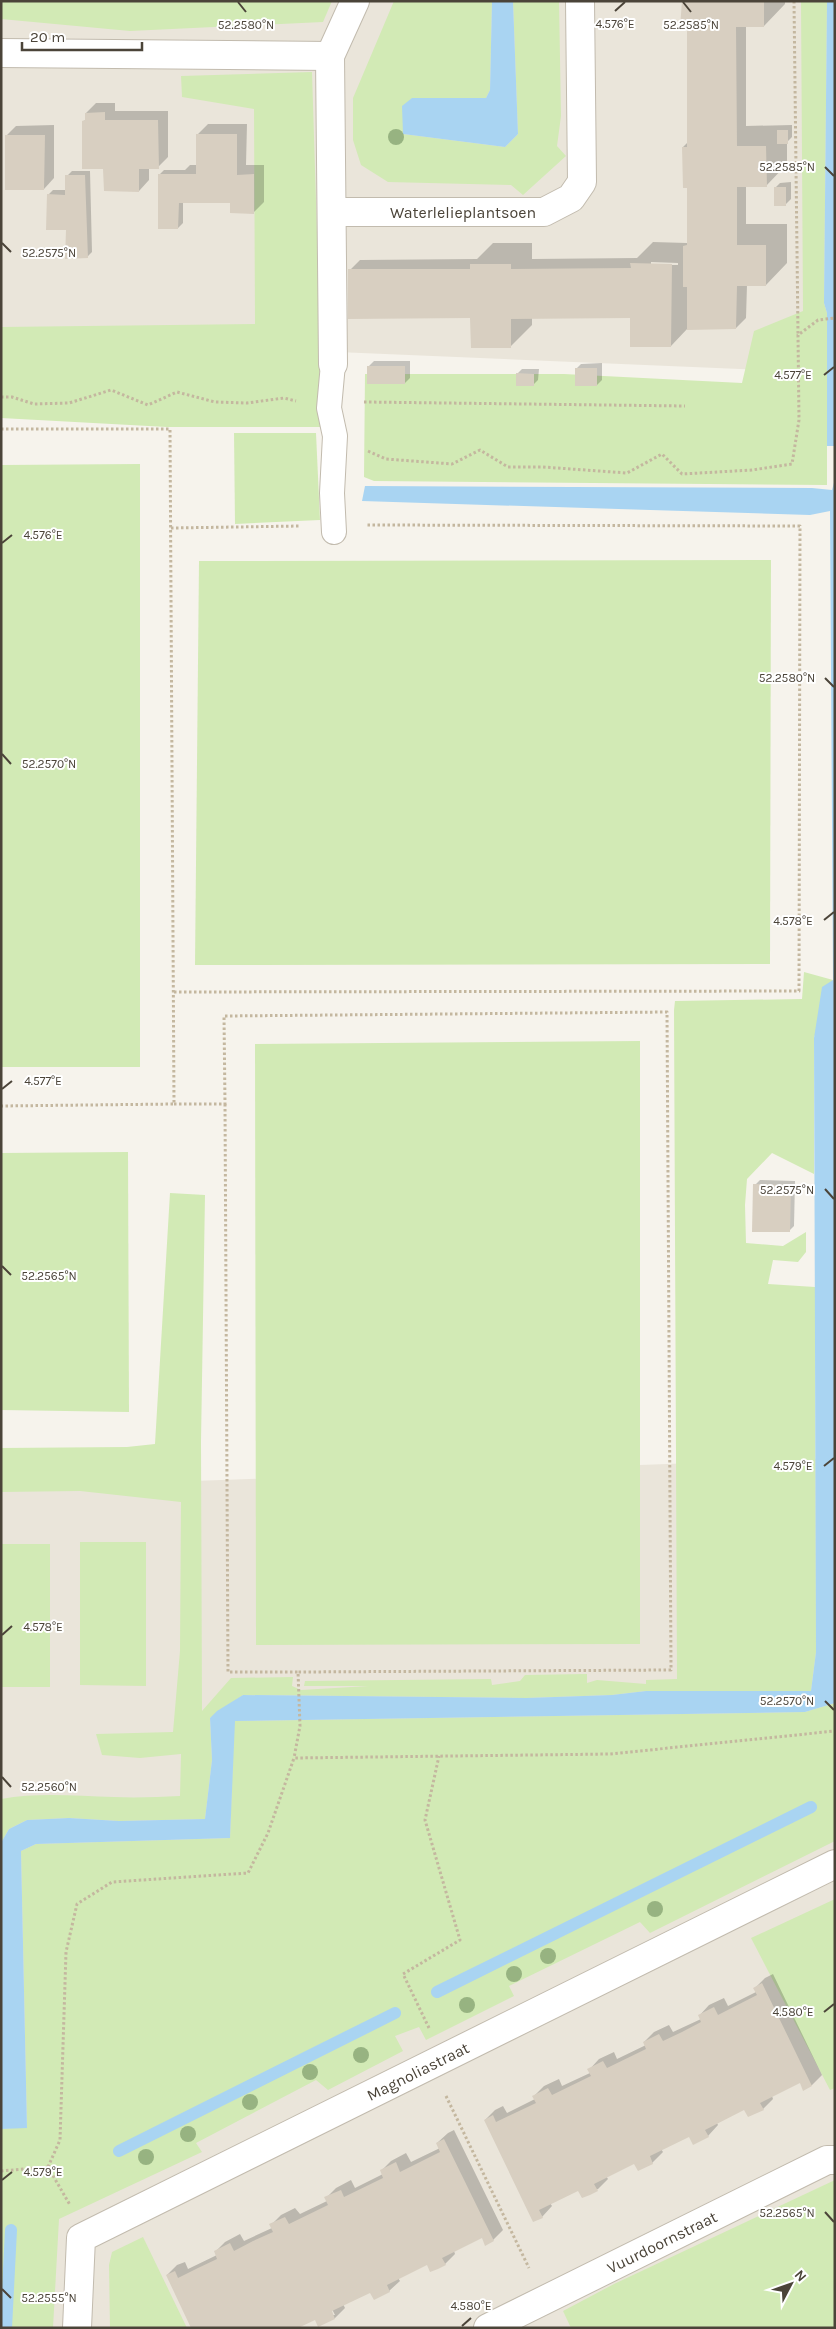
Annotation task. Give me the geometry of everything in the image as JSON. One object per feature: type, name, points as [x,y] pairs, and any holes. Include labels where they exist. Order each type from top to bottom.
[{"type":"street","points":[[333,364],[330,56],[355,1]]},
{"type":"street","name":"Waterlelieplantsoen","points":[[332,212],[544,212],[571,198],[582,182],[580,1]]},
{"type":"street","points":[[1,53],[330,56]]},
{"type":"street","name":"Magnoliastraat","points":[[86,2235],[835,1864]]},
{"type":"street","name":"Vuurdoornstraat","points":[[488,2328],[827,2160],[835,2160]]},
{"type":"street","points":[[77,2328],[81,2238],[86,2235]]},
{"type":"lane","points":[[333,364],[329,408],[335,436],[332,493],[334,528]]},
{"type":"path","points":[[335,436],[386,460],[452,464],[480,450],[508,467],[543,467],[626,473],[662,454],[682,474],[752,470],[792,464],[800,420],[794,1]]},
{"type":"path","points":[[798,335],[818,320],[835,318]]},
{"type":"path","points":[[1,398],[12,397],[34,404],[69,404],[111,390],[148,405],[177,392],[215,402],[248,403],[284,398],[329,408],[370,401],[685,406]]},
{"type":"path","points":[[1,429],[170,429],[174,1104]]},
{"type":"path","points":[[170,528],[800,526],[799,991],[174,992]]},
{"type":"path","points":[[667,1012],[671,1670],[228,1672],[225,1104],[224,1016],[667,1012]]},
{"type":"path","points":[[1,1106],[225,1104]]},
{"type":"path","points":[[48,2166],[60,2140],[66,1952],[77,1904],[112,1882],[248,1873],[268,1833],[294,1758],[300,1726],[298,1672]]},
{"type":"path","points":[[294,1758],[610,1754],[835,1730]]},
{"type":"path","points":[[439,1756],[425,1820],[460,1940],[403,1974],[437,2061],[545,2300]]},
{"type":"path","points":[[1,2171],[48,2166]]},
{"type":"path","points":[[48,2166],[86,2235]]},
{"type":"shaded area","points":[[1,1],[835,1],[835,373],[1,338]]},
{"type":"shaded area","points":[[835,1458],[835,2328],[1,2328],[1,1488]]},
{"type":"green space","points":[[1,1],[332,1],[323,22],[130,31],[1,19]]},
{"type":"green space","points":[[394,1],[492,1],[490,90],[486,98],[412,98],[403,134],[505,147],[518,134],[513,1],[559,1],[561,116],[557,146],[566,156],[523,195],[511,185],[388,182],[361,165],[353,140],[353,98]]},
{"type":"green space","points":[[801,1],[827,1],[824,303],[827,313],[827,485],[374,481],[364,477],[365,374],[564,374],[742,383],[754,331],[803,311]]},
{"type":"green space","points":[[312,72],[323,427],[167,427],[1,418],[1,327],[255,324],[254,109],[182,97],[181,76]]},
{"type":"green space","points":[[234,433],[316,433],[320,520],[235,524]]},
{"type":"green space","points":[[140,464],[140,1067],[1,1067],[1,465]]},
{"type":"green space","points":[[771,560],[770,964],[195,965],[199,561]]},
{"type":"green space","points":[[804,972],[833,980],[814,1038],[814,1174],[772,1153],[747,1179],[745,1205],[746,1243],[783,1246],[806,1232],[806,1252],[798,1262],[773,1260],[768,1284],[815,1287],[816,1652],[811,1691],[646,1691],[612,1695],[526,1698],[243,1695],[210,1718],[212,1760],[205,1819],[119,1821],[69,1818],[27,1820],[9,1829],[2,1841],[1,2109],[1,1799],[43,1795],[180,1796],[181,1754],[140,1758],[102,1755],[96,1734],[173,1732],[180,1651],[181,1502],[80,1491],[1,1492],[1,1448],[127,1447],[155,1444],[170,1193],[205,1195],[201,1442],[202,1711],[231,1678],[293,1677],[292,1686],[301,1690],[369,1686],[304,1686],[305,1681],[491,1679],[492,1685],[520,1681],[525,1675],[587,1674],[587,1683],[597,1680],[646,1684],[646,1680],[677,1679],[675,1001],[802,999]]},
{"type":"green space","points":[[640,1041],[640,1644],[256,1645],[255,1044]]},
{"type":"green space","points":[[128,1152],[129,1412],[1,1410],[1,1153]]},
{"type":"green space","points":[[80,1542],[146,1542],[146,1686],[80,1685]]},
{"type":"green space","points":[[1,1544],[50,1544],[50,1687],[1,1687]]},
{"type":"green space","points":[[835,1703],[835,1841],[650,1933],[640,1922],[509,1986],[514,1996],[426,2040],[419,2027],[395,2036],[403,2051],[328,2090],[316,2080],[196,2143],[202,2152],[59,2219],[53,2328],[1,2328],[1,2129],[27,2127],[21,1851],[36,1844],[230,1838],[234,1721],[805,1712]]},
{"type":"green space","points":[[835,1899],[835,2088],[830,2090],[751,1938]]},
{"type":"green space","points":[[835,2180],[835,2328],[571,2328],[563,2311],[614,2284]]},
{"type":"green space","points":[[143,2237],[187,2328],[110,2328],[109,2265],[112,2252]]},
{"type":"water","points":[[492,1],[513,1],[518,134],[505,147],[403,134],[402,106],[412,98],[486,98],[490,90]]},
{"type":"water","points":[[827,1],[835,1],[835,446],[827,446],[827,313],[824,303]]},
{"type":"water","points":[[835,479],[835,1703],[805,1712],[235,1721],[230,1838],[36,1844],[21,1851],[27,2128],[1,2129],[2,1841],[9,1829],[27,1820],[69,1818],[119,1821],[205,1819],[212,1760],[210,1718],[217,1711],[243,1695],[526,1698],[612,1695],[646,1691],[811,1691],[816,1652],[814,1038],[822,987],[833,980],[830,511],[810,515],[362,501],[365,486],[812,488],[832,490]]},
{"type":"building","points":[[682,1],[764,1],[764,27],[736,27],[737,146],[766,146],[767,187],[737,187],[737,245],[766,245],[766,286],[737,286],[736,329],[687,330],[687,287],[683,287],[683,246],[687,245],[687,188],[683,188],[682,147],[687,147],[687,28],[680,28]]},
{"type":"building","points":[[105,112],[105,120],[158,120],[159,169],[139,169],[139,192],[104,191],[103,169],[82,169],[82,121],[85,120],[85,113]]},
{"type":"building","points":[[777,130],[788,130],[788,144],[777,144]]},
{"type":"building","points":[[196,134],[237,134],[237,175],[254,174],[254,214],[230,213],[230,203],[179,203],[178,229],[158,229],[158,174],[196,174]]},
{"type":"building","points":[[5,135],[45,135],[44,190],[5,190]]},
{"type":"building","points":[[65,175],[85,175],[88,258],[65,259],[66,230],[46,230],[47,194],[65,195]]},
{"type":"building","points":[[774,187],[786,187],[786,206],[774,206]]},
{"type":"building","points":[[630,263],[672,264],[671,347],[630,347],[630,318],[511,319],[511,348],[471,348],[470,318],[348,319],[348,269],[470,269],[470,264],[511,264],[511,269],[631,268]]},
{"type":"building","points":[[367,366],[405,366],[405,384],[367,384]]},
{"type":"building","points":[[575,368],[597,368],[597,386],[575,386]]},
{"type":"building","points":[[516,373],[534,374],[534,386],[516,386]]},
{"type":"building","points":[[753,1184],[791,1185],[790,1232],[752,1232]]},
{"type":"building","points":[[762,1983],[812,2086],[803,2091],[800,2083],[760,2103],[764,2110],[748,2117],[744,2110],[705,2130],[709,2137],[693,2145],[689,2137],[650,2156],[653,2164],[638,2171],[634,2164],[594,2184],[598,2191],[590,2195],[582,2198],[578,2191],[539,2210],[543,2218],[533,2222],[484,2120],[493,2115],[496,2122],[536,2103],[532,2096],[548,2088],[552,2095],[591,2076],[587,2069],[603,2061],[607,2068],[646,2049],[643,2042],[659,2034],[663,2041],[682,2032],[701,2022],[698,2015],[714,2007],[718,2015],[757,1995],[753,1988]]},
{"type":"building","points":[[444,2139],[494,2241],[485,2246],[482,2238],[442,2258],[446,2265],[438,2269],[430,2272],[427,2265],[387,2285],[390,2292],[374,2300],[370,2293],[332,2311],[335,2319],[318,2327],[315,2320],[298,2328],[191,2328],[166,2275],[175,2271],[178,2278],[217,2259],[214,2251],[230,2243],[234,2251],[273,2232],[269,2224],[285,2217],[289,2224],[328,2205],[324,2197],[341,2190],[344,2197],[383,2178],[380,2170],[396,2162],[400,2172],[440,2152],[436,2143]]},
{"type":"waterway","points":[[437,1992],[811,1807]]},
{"type":"waterway","points":[[119,2151],[395,2013]]},
{"type":"waterway","points":[[6,2328],[11,2230]]}]
